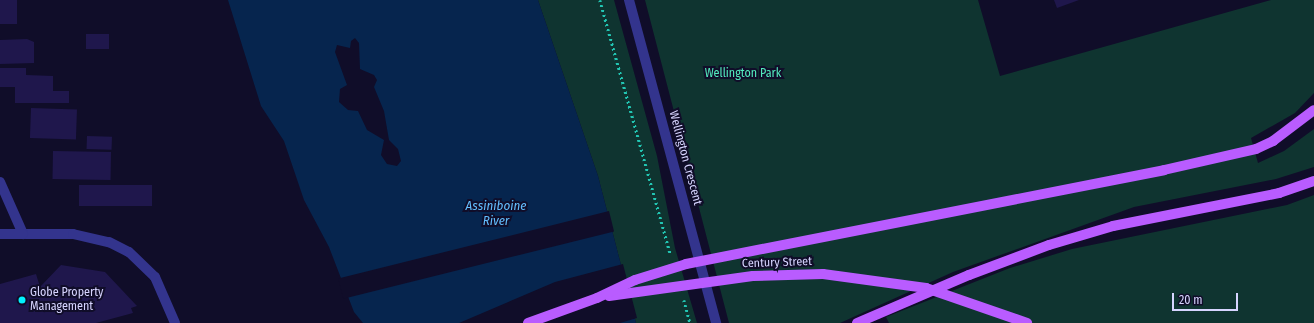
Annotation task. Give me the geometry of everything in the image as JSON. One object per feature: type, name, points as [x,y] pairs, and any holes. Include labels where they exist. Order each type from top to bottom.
[{"type":"main road","points":[[597,298],[635,280],[686,264],[1164,170],[1256,149],[1273,141],[1314,110]]},
{"type":"main road","points":[[857,323],[969,275],[1049,245],[1113,226],[1279,193],[1314,181]]},
{"type":"main road","name":"Century Street","points":[[528,323],[597,298],[753,276],[823,274],[926,288],[1027,323]]},
{"type":"street","name":"Wellington Crescent","points":[[629,0],[716,323]]},
{"type":"street","points":[[0,182],[23,234]]},
{"type":"street","points":[[0,234],[73,234],[110,242],[129,252],[155,277],[175,323]]},
{"type":"path","points":[[600,0],[671,258]]},
{"type":"path","points":[[682,294],[690,323]]},
{"type":"green space","points":[[538,0],[614,0],[657,156],[675,248],[697,323],[636,323],[598,176]]},
{"type":"green space","name":"Wellington Park","points":[[645,0],[978,0],[1000,76],[1271,0],[1314,0],[1314,93],[1295,113],[1251,138],[1258,163],[1284,151],[1314,129],[1314,167],[1276,179],[1134,207],[953,272],[840,323],[729,323]]},
{"type":"green space","points":[[1314,195],[1314,323],[889,323],[886,317],[1010,268],[1072,249],[1287,205]]},
{"type":"water","name":"Assiniboine River","points":[[228,0],[538,0],[598,176],[636,323],[363,323],[354,312],[329,247],[304,200],[284,141],[261,106]],"holes":[[[355,38],[359,43],[360,69],[374,75],[377,80],[374,87],[384,111],[389,140],[398,149],[401,161],[397,166],[387,164],[381,155],[384,140],[367,130],[358,111],[348,110],[339,102],[340,89],[347,85],[335,52],[337,45],[350,48],[351,41]]]},
{"type":"pier","points":[[609,211],[614,231],[343,299],[338,278]]},
{"type":"pier","points":[[623,264],[637,318],[620,323],[459,323],[555,282]]},
{"type":"building","points":[[0,0],[17,0],[17,24],[0,24]]},
{"type":"building","points":[[1054,0],[1079,0],[1057,8]]},
{"type":"building","points":[[86,34],[109,34],[109,49],[86,49]]},
{"type":"building","points":[[27,39],[34,42],[34,63],[0,64],[0,40]]},
{"type":"building","points":[[0,68],[26,68],[26,75],[53,76],[53,91],[69,91],[69,103],[15,103],[15,87],[0,87]]},
{"type":"building","points":[[31,108],[77,110],[76,140],[30,138]]},
{"type":"building","points":[[87,136],[112,137],[112,150],[87,149]]},
{"type":"building","points":[[53,151],[111,152],[111,180],[53,179]]},
{"type":"building","points":[[79,185],[152,185],[152,206],[79,206]]},
{"type":"building","points":[[61,265],[105,272],[137,306],[131,308],[133,313],[96,323],[0,323],[0,284],[36,274],[40,287]]},
{"type":"place","name":"Globe Property Management","points":[[22,300]]}]
